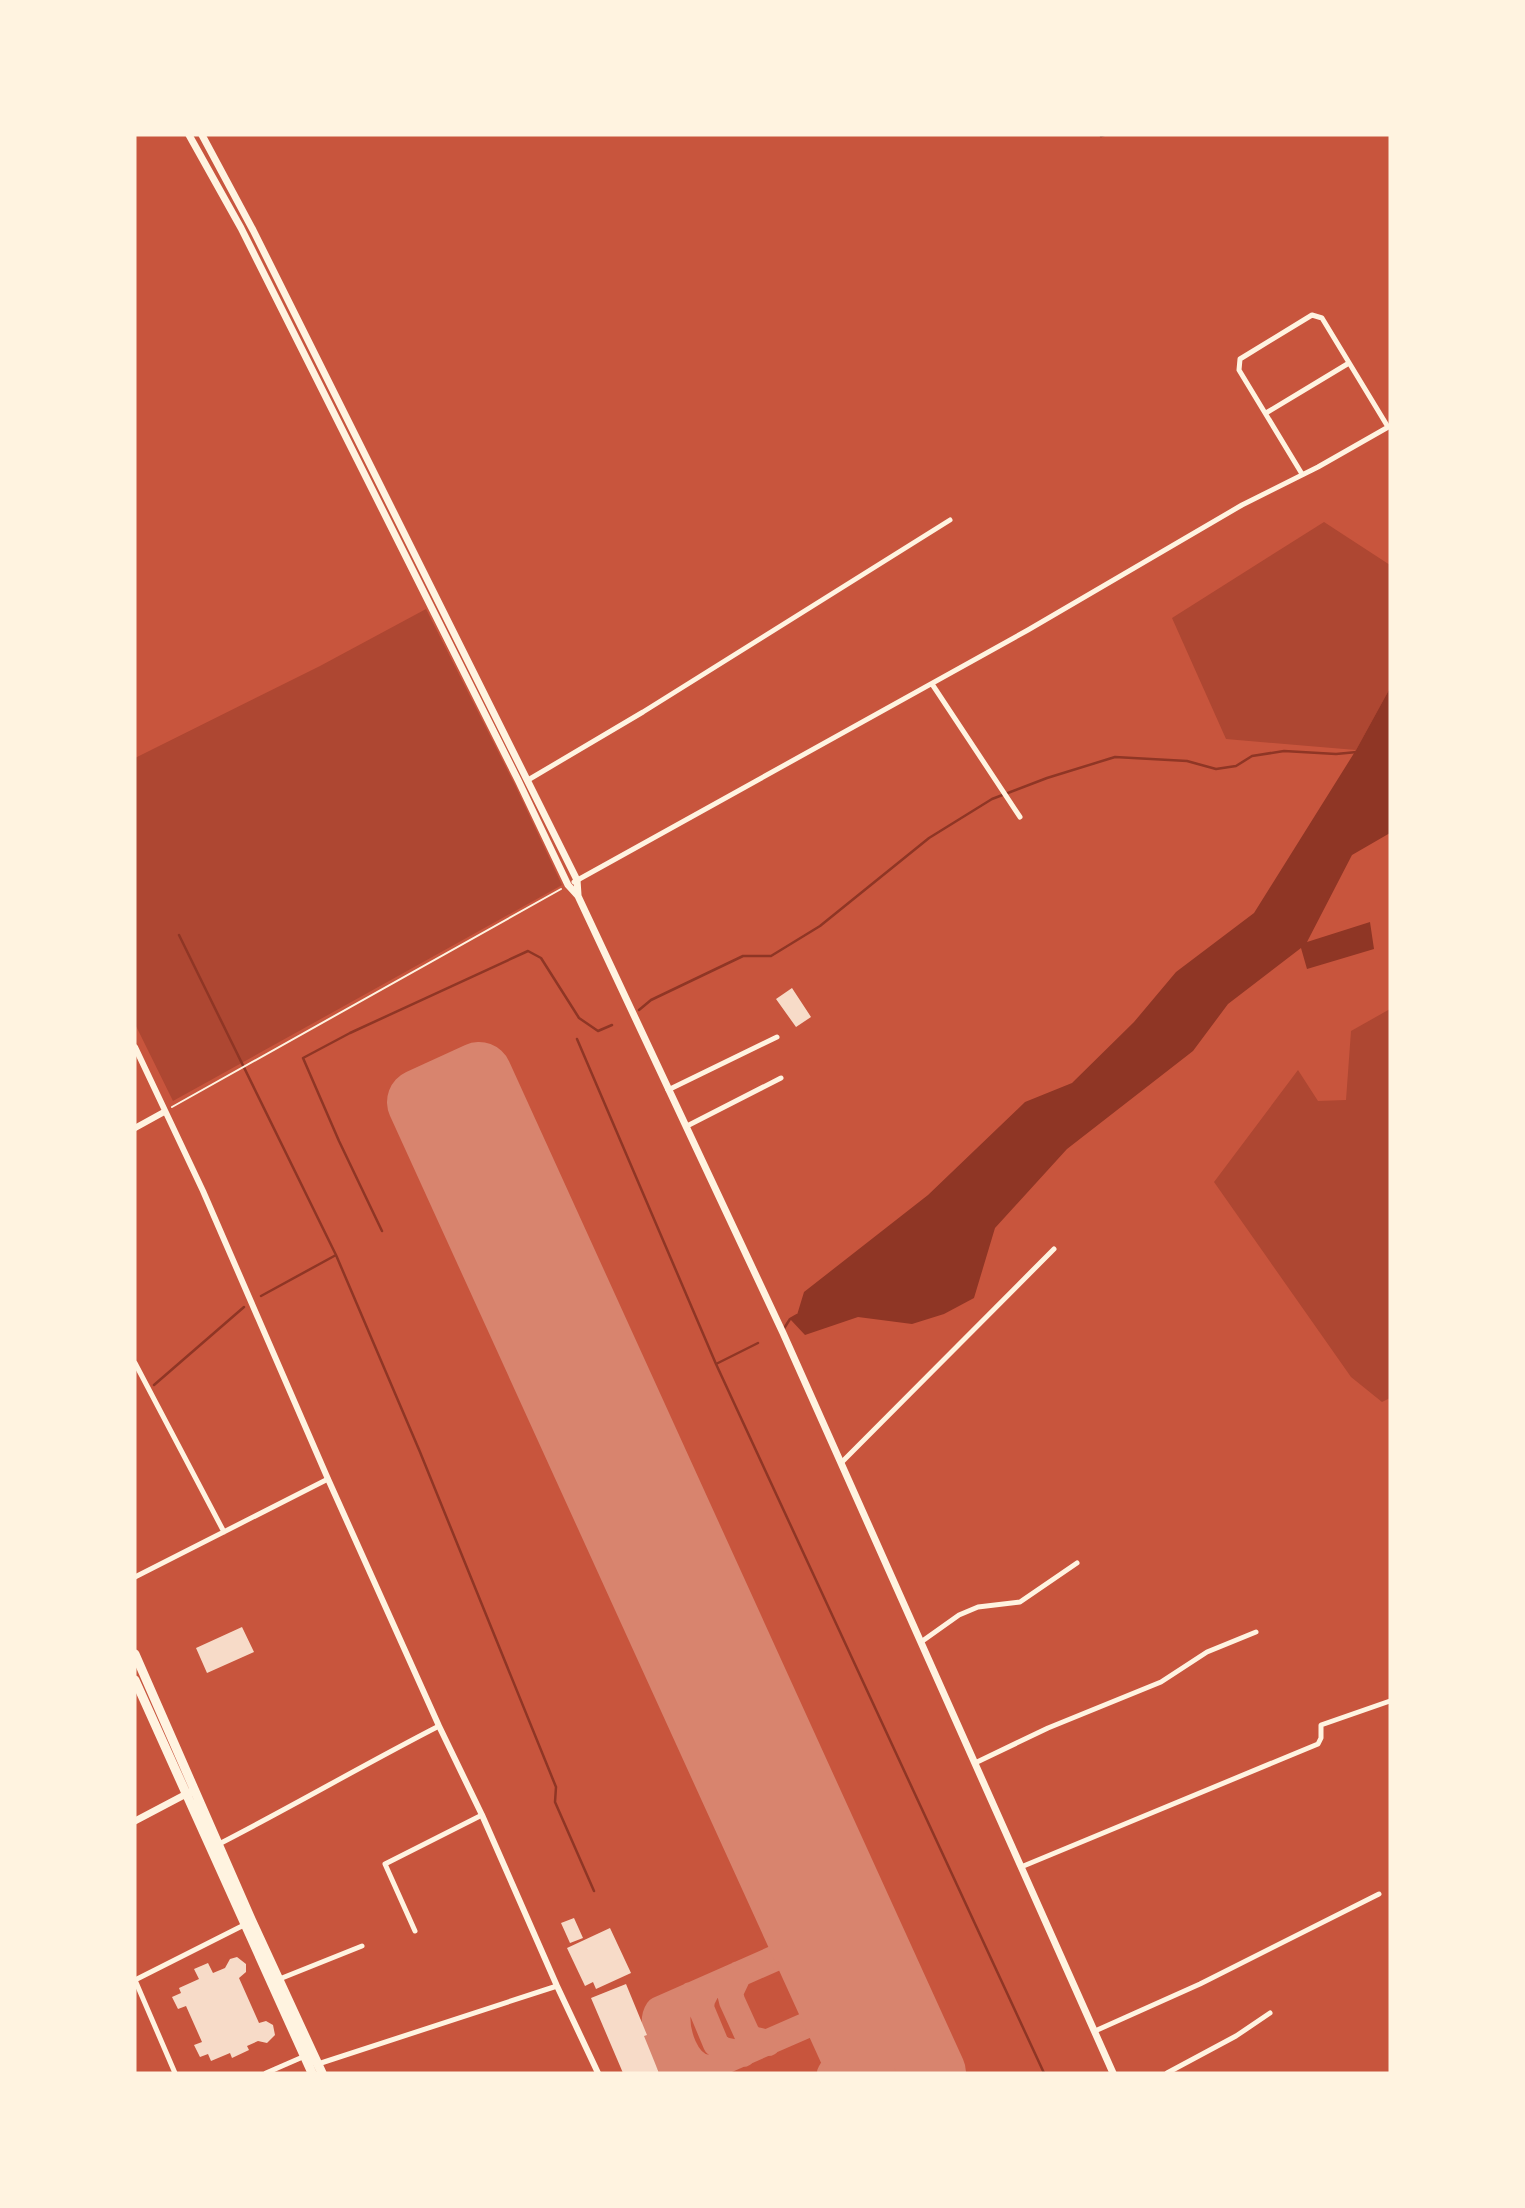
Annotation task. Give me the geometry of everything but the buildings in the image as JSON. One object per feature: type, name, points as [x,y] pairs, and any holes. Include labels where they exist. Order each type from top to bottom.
[{"type":"highway","points":[[135,1654],[244,1925],[275,1980]]},
{"type":"highway","points":[[135,1680],[219,1844],[275,1980],[309,2055],[320,2069]]},
{"type":"highway","points":[[144,1700],[153,1695]]},
{"type":"highway","points":[[309,2055],[312,2073]]},
{"type":"main road","points":[[189,135],[241,228],[568,885],[579,896]]},
{"type":"main road","points":[[202,135],[293,310],[577,880],[579,896],[841,1463],[1114,2073]]},
{"type":"main road","points":[[284,314],[293,310]]},
{"type":"main road","points":[[425,595],[433,590]]},
{"type":"main road","points":[[135,1821],[191,1792]]},
{"type":"street","points":[[568,885],[932,684],[1242,505],[1302,474],[1389,426],[1318,315],[1312,315],[1240,359],[1239,370],[1302,474]]},
{"type":"street","points":[[1266,413],[1349,363]]},
{"type":"street","points":[[528,779],[643,712],[950,520]]},
{"type":"street","points":[[932,684],[1020,817]]},
{"type":"street","points":[[668,1090],[777,1037]]},
{"type":"street","points":[[135,1047],[203,1191],[328,1479],[598,2073]]},
{"type":"street","points":[[687,1126],[781,1078]]},
{"type":"street","points":[[135,1128],[164,1112]]},
{"type":"street","points":[[841,1463],[1054,1249]]},
{"type":"street","points":[[135,1363],[224,1532]]},
{"type":"street","points":[[135,1577],[328,1479]]},
{"type":"street","points":[[920,1642],[959,1615],[978,1606],[1020,1602],[1077,1563]]},
{"type":"street","points":[[975,1763],[1048,1728],[1161,1682],[1207,1652],[1256,1632]]},
{"type":"street","points":[[1021,1867],[1318,1744],[1321,1724],[1390,1701]]},
{"type":"street","points":[[219,1844],[439,1726]]},
{"type":"street","points":[[415,1931],[385,1864],[482,1815]]},
{"type":"street","points":[[1095,2031],[1200,1984],[1379,1894]]},
{"type":"street","points":[[176,2073],[135,1980],[244,1925]]},
{"type":"street","points":[[275,1980],[362,1947]]},
{"type":"street","points":[[320,2069],[557,1986]]},
{"type":"street","points":[[1167,2073],[1236,2036],[1270,2013]]},
{"type":"street","points":[[267,2073],[309,2055]]},
{"type":"path","points":[[164,1112],[568,885]]},
{"type":"shaded area","points":[[1324,522],[1390,565],[1390,688],[1356,750],[1226,739],[1172,618]]},
{"type":"shaded area","points":[[426,609],[562,885],[173,1101],[135,1024],[135,758],[320,666]]},
{"type":"shaded area","points":[[1390,688],[1390,833],[1352,855],[1307,942],[1370,922],[1374,949],[1307,969],[1301,948],[1228,1004],[1193,1051],[1067,1149],[995,1228],[974,1298],[944,1314],[912,1324],[858,1317],[805,1335],[790,1319],[797,1315],[804,1292],[928,1195],[1025,1102],[1072,1083],[1134,1022],[1176,972],[1254,913],[1356,750]]},
{"type":"shaded area","points":[[1390,1009],[1390,1398],[1382,1402],[1351,1377],[1214,1182],[1298,1070],[1318,1101],[1346,1100],[1351,1031]]},
{"type":"waterway","points":[[639,1010],[651,1000],[743,956],[771,956],[820,926],[929,838],[992,799],[1047,778],[1115,757],[1187,761],[1216,769],[1236,766],[1252,756],[1284,751],[1336,754],[1357,752]]},
{"type":"waterway","points":[[179,935],[336,1255],[420,1452],[556,1787],[555,1802],[594,1891]]},
{"type":"waterway","points":[[382,1231],[303,1058],[350,1033],[528,951],[541,958],[579,1018],[598,1031],[612,1025]]},
{"type":"waterway","points":[[577,1039],[716,1364],[1044,2073]]},
{"type":"waterway","points":[[261,1296],[336,1255]]},
{"type":"waterway","points":[[154,1385],[244,1307]]},
{"type":"waterway","points":[[783,1330],[790,1319],[797,1315]]},
{"type":"waterway","points":[[716,1364],[758,1343]]},
{"type":"taxiway","points":[[674,2073],[656,2033],[655,2017],[658,2010],[832,1933]]},
{"type":"taxiway","points":[[739,1974],[730,1993],[732,2001],[747,2034],[752,2039],[768,2043]]},
{"type":"taxiway","points":[[708,1988],[701,2008],[716,2044],[723,2050],[743,2054]]},
{"type":"taxiway","points":[[691,1995],[678,2010],[680,2037],[688,2055],[701,2066],[709,2068]]},
{"type":"taxiway","points":[[697,2073],[862,2001]]},
{"type":"taxiway","points":[[830,2073],[867,2010]]},
{"type":"taxiway","points":[[842,2056],[856,2050],[868,2050],[880,2055],[892,2065]]},
{"type":"runway","points":[[862,2073],[420,1102],[479,1075],[933,2073]]}]
